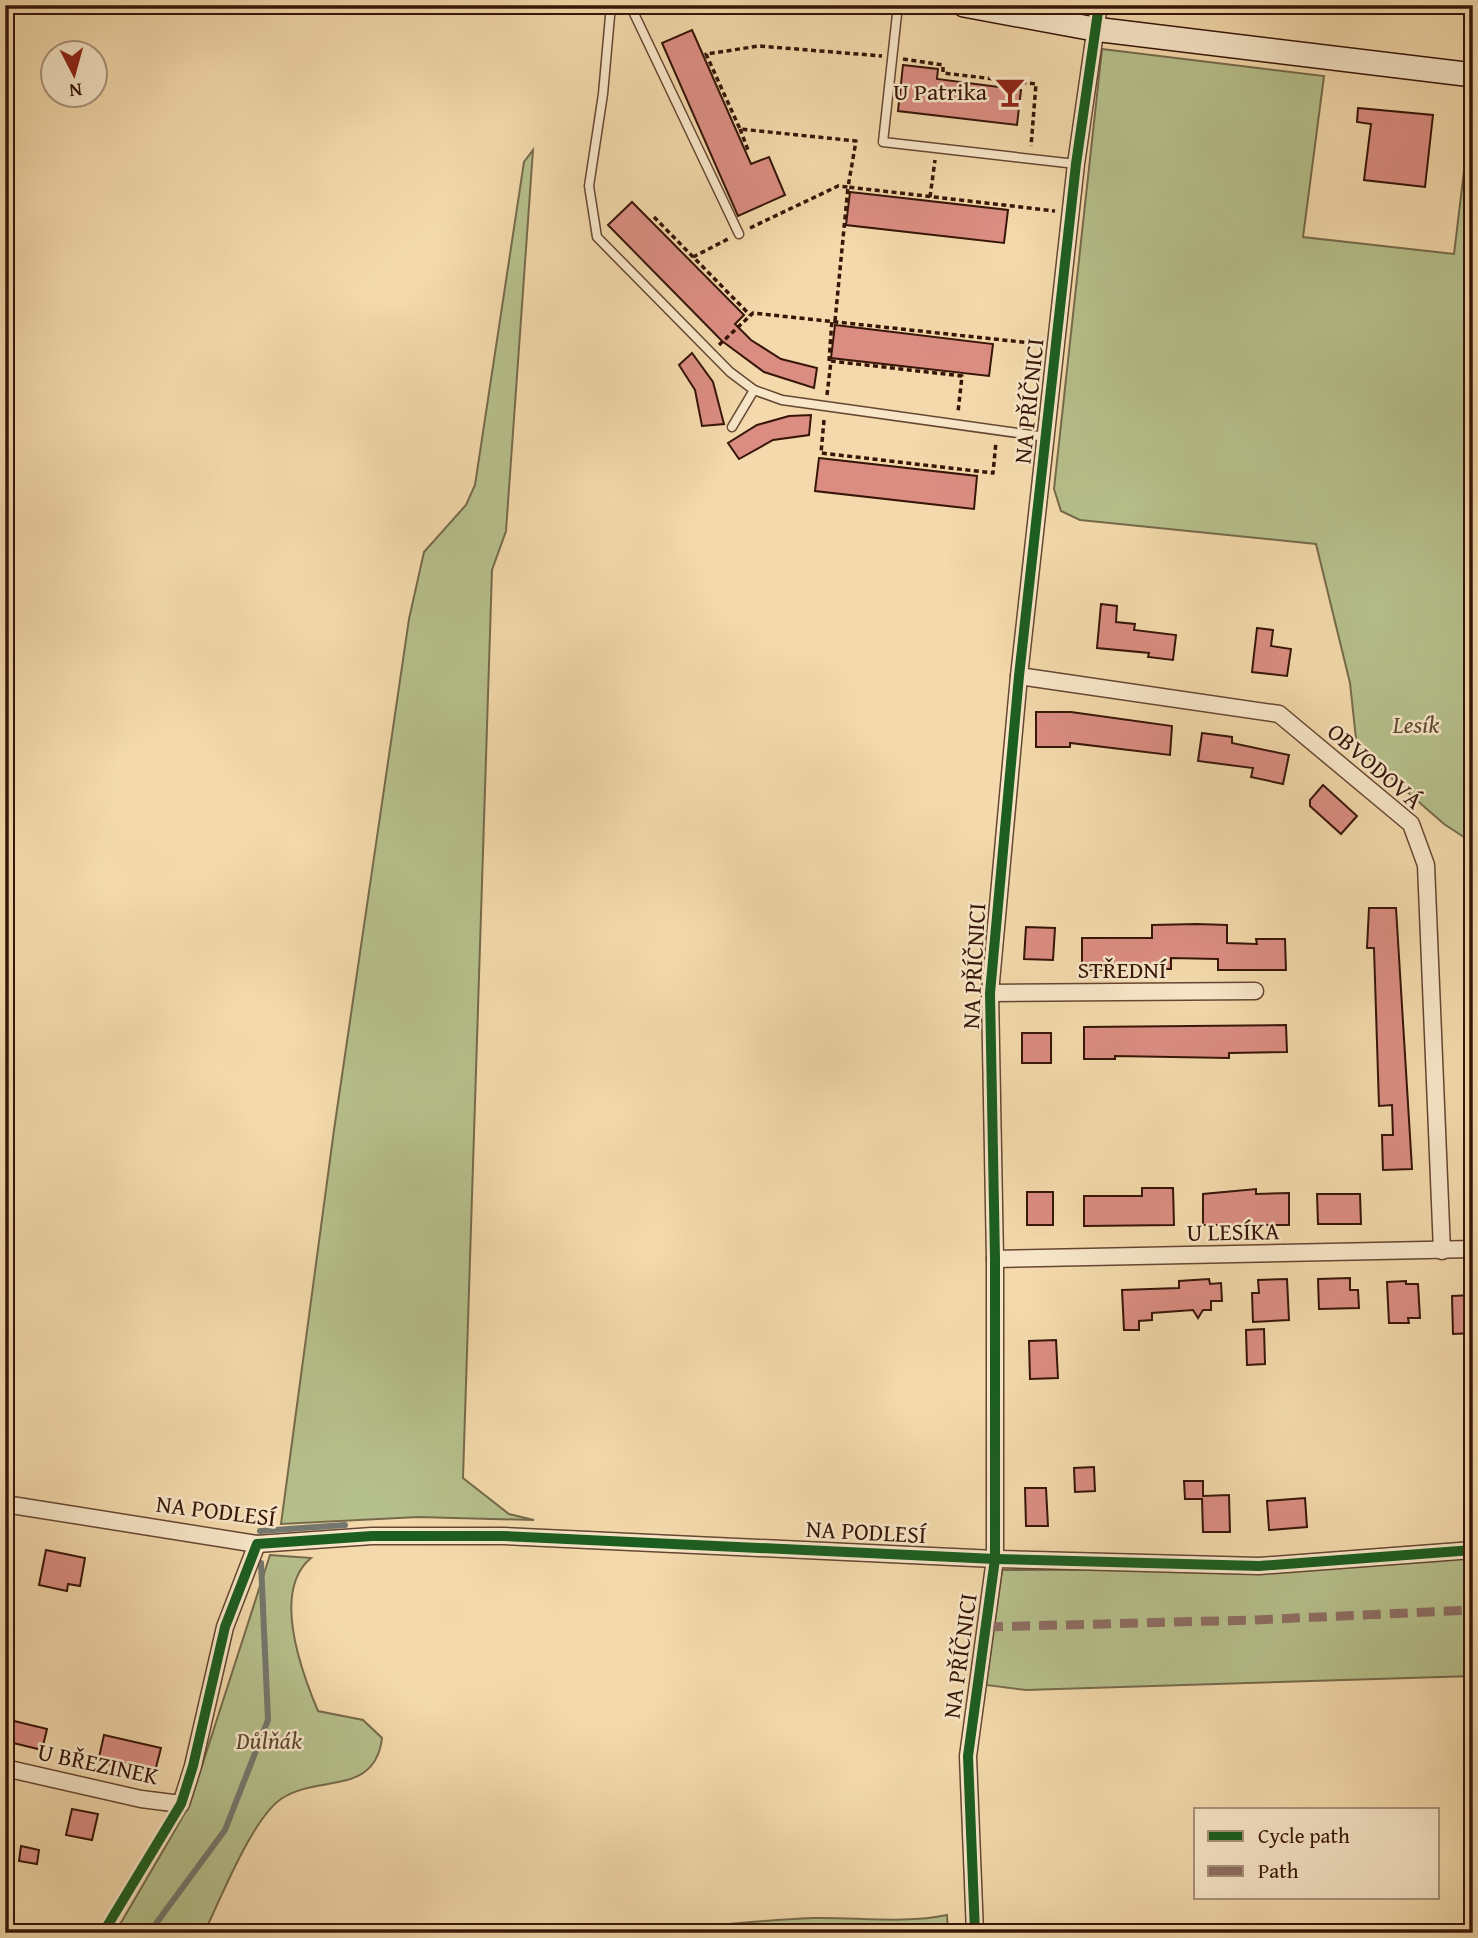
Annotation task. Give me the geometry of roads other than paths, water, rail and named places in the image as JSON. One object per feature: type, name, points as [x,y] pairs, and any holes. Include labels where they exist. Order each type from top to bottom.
[{"type":"main road","points":[[964,5],[1094,29],[1473,75]]},
{"type":"street","name":"NA PŘÍČNICI","points":[[975,1933],[968,1756],[995,1559],[995,1259],[989,993],[1019,676],[1076,164],[1099,5]]},
{"type":"street","name":"OBVODOVÁ","points":[[1019,676],[1279,714],[1411,824],[1426,865],[1442,1251]]},
{"type":"street","name":"STŘEDNÍ","points":[[989,993],[1255,991]]},
{"type":"street","name":"U LESÍKA","points":[[995,1259],[1473,1250]]},
{"type":"street","name":"NA PODLESÍ","points":[[5,1504],[257,1544],[372,1536],[504,1536],[995,1559],[1259,1566],[1473,1550]]},
{"type":"street","name":"U BŘEZINEK","points":[[5,1768],[141,1799],[181,1804],[194,1766],[225,1627],[257,1544]]},
{"type":"lane","points":[[611,5],[603,94],[589,186],[597,237],[712,353],[754,390],[782,400],[1046,437]]},
{"type":"lane","points":[[630,5],[738,234]]},
{"type":"lane","points":[[898,5],[883,142],[1076,164]]},
{"type":"lane","points":[[732,427],[754,390]]},
{"type":"waterway","points":[[260,1531],[345,1525]]},
{"type":"waterway","points":[[149,1933],[225,1830],[268,1720],[261,1563]]},
{"type":"place","name":"U Patrika","points":[[1010,92]]},
{"type":"park label","name":"Lesík","points":[[1416,725]]},
{"type":"park label","name":"Důlňák","points":[[269,1741]]}]
